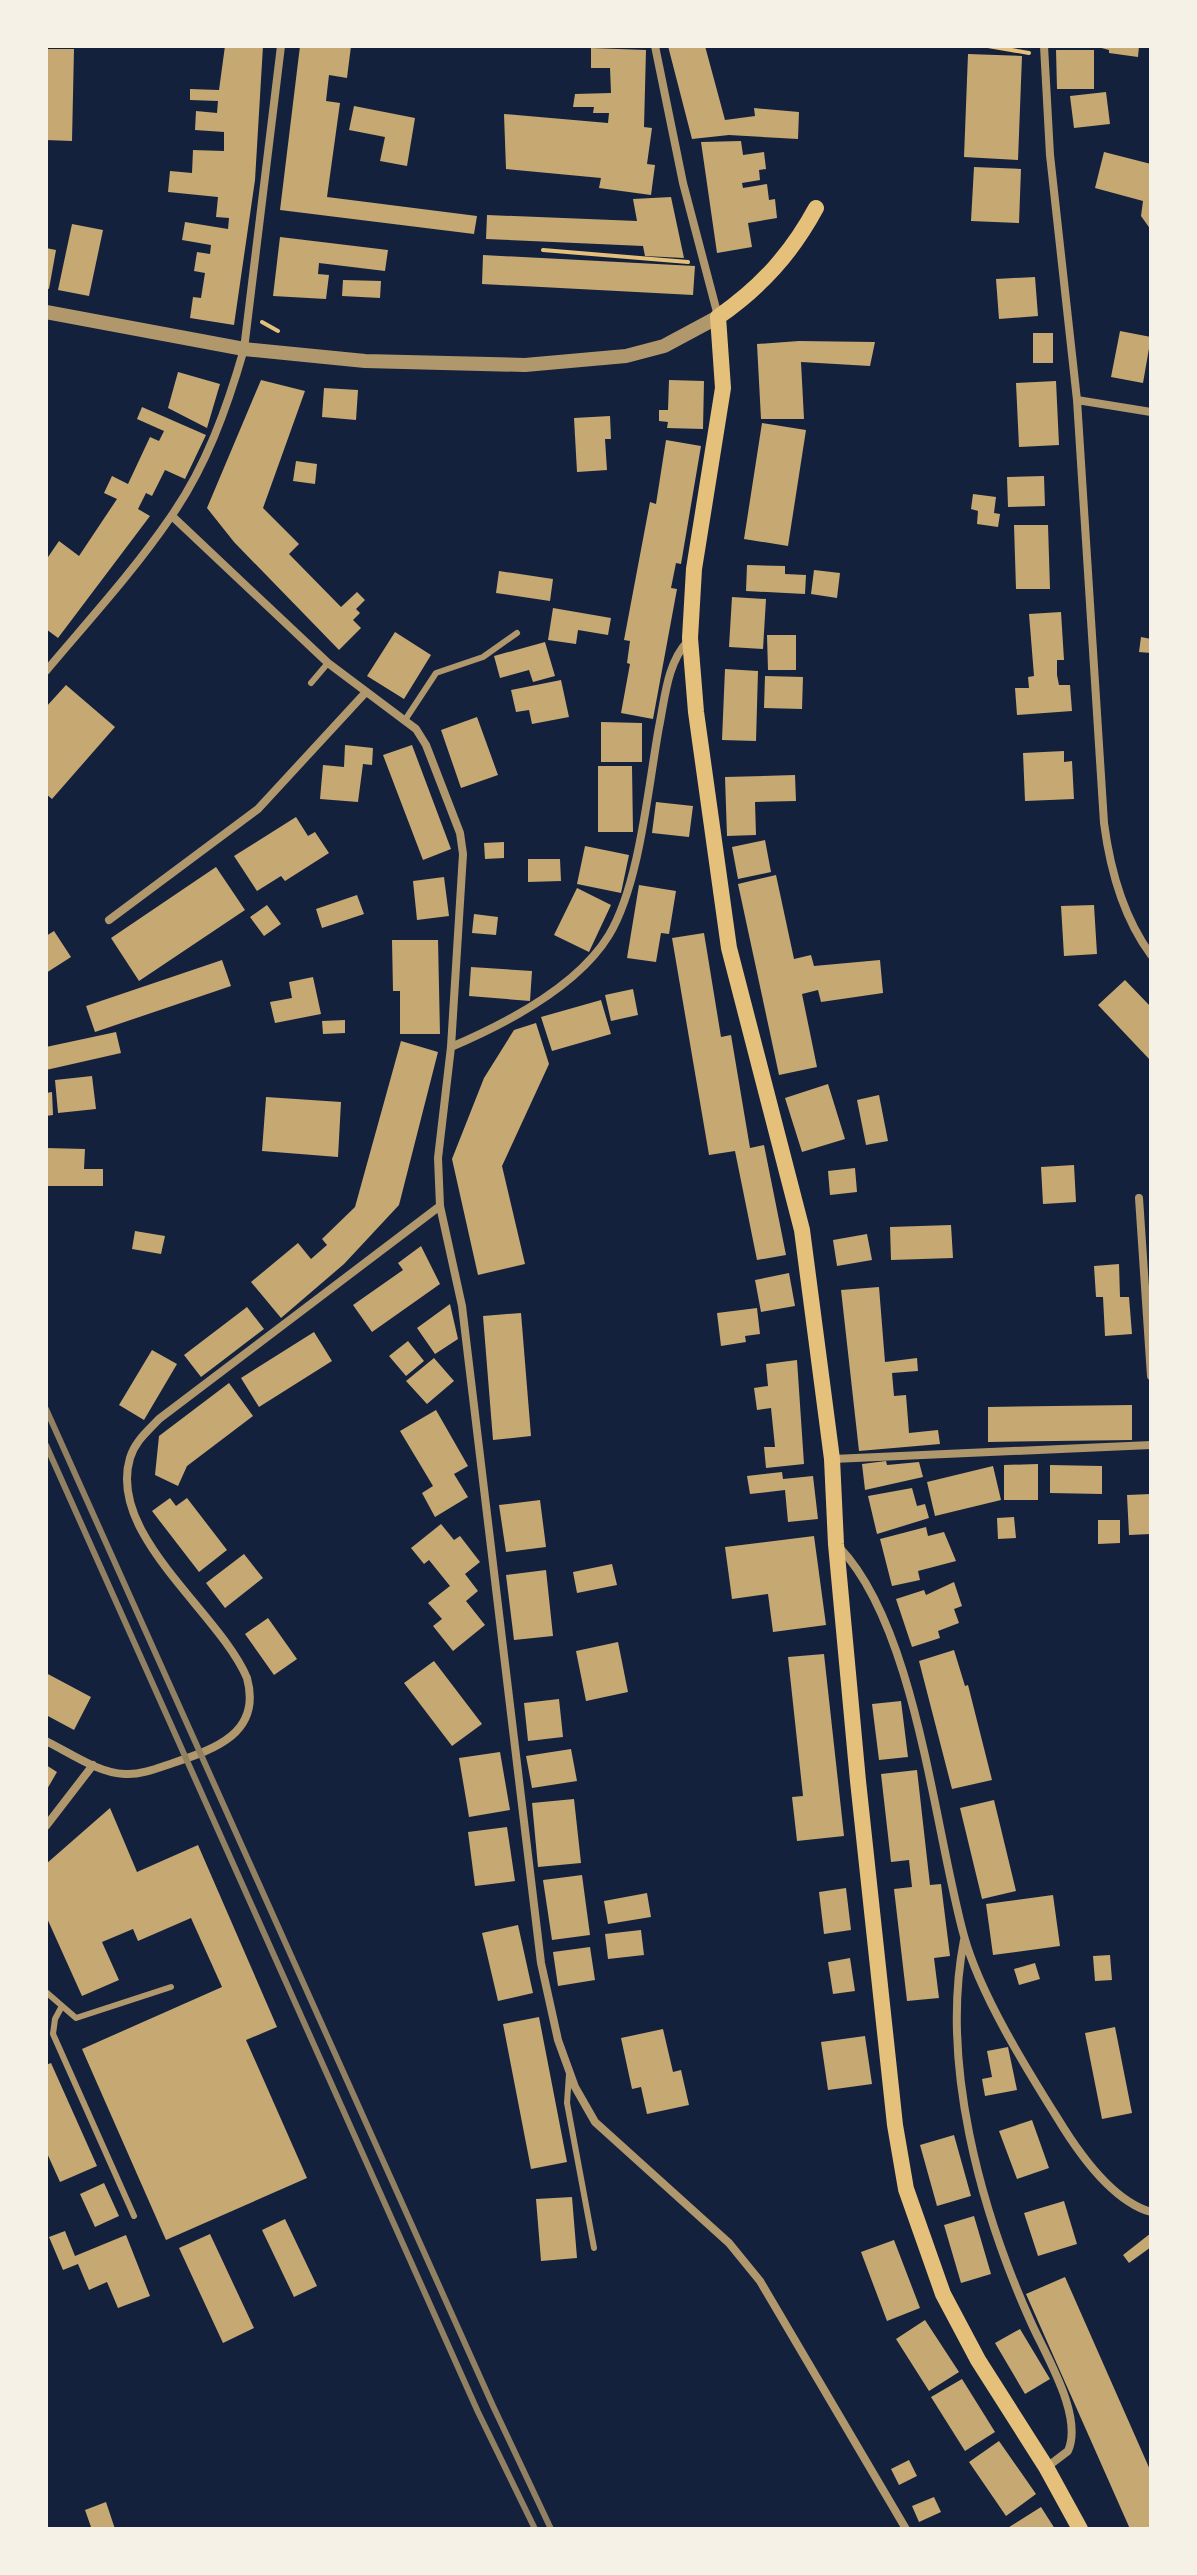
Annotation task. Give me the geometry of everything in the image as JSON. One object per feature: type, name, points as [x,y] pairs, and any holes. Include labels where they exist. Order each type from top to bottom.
[{"type":"main road","points":[[816,208],[791,250],[771,275],[718,317],[723,388],[694,569],[690,638],[709,821],[729,948],[802,1230],[832,1459],[836,1544],[891,2094],[906,2189],[943,2294],[978,2360],[1046,2467],[1080,2529]]},
{"type":"street","points":[[46,671],[172,516],[214,439],[244,349],[281,46]]},
{"type":"street","points":[[46,312],[244,349],[365,361],[561,363],[626,356],[664,346],[718,317],[683,183],[655,46]]},
{"type":"street","points":[[1044,51],[1050,155],[1077,400],[1097,746],[1109,862],[1131,920],[1151,955]]},
{"type":"street","points":[[1077,400],[1151,412]]},
{"type":"street","points":[[172,516],[328,663],[405,720],[426,745],[460,833],[463,854],[451,1047],[440,1125],[440,1206],[462,1306],[541,1963],[558,2040],[569,2072],[595,2122],[729,2243],[760,2281],[906,2529]]},
{"type":"street","points":[[451,1047],[521,1013],[552,991],[598,951],[610,934],[628,890],[667,684],[680,650],[690,638]]},
{"type":"street","points":[[109,920],[258,809],[366,692]]},
{"type":"street","points":[[1139,1198],[1151,1376]]},
{"type":"street","points":[[46,1741],[93,1765],[123,1774],[162,1767],[213,1750],[234,1735],[251,1704],[247,1678],[144,1534],[130,1508],[126,1483],[130,1457],[139,1439],[159,1419],[440,1206]]},
{"type":"street","points":[[832,1459],[1151,1445]]},
{"type":"street","points":[[836,1544],[868,1583],[884,1617],[902,1672],[964,1939],[1028,2071],[1069,2136],[1103,2177],[1128,2199],[1151,2212]]},
{"type":"street","points":[[46,1826],[93,1765]]},
{"type":"street","points":[[964,1939],[956,2006],[958,2056],[969,2119],[1002,2254],[1067,2401],[1072,2431],[1068,2451],[1046,2467]]},
{"type":"lane","points":[[405,720],[436,673],[483,657],[517,633]]},
{"type":"lane","points":[[311,683],[328,663]]},
{"type":"lane","points":[[46,1992],[76,2018],[89,2017],[171,1987]]},
{"type":"lane","points":[[62,2006],[53,2034],[134,2216]]},
{"type":"lane","points":[[569,2072],[567,2103],[594,2248]]},
{"type":"path","points":[[988,46],[1044,51]]},
{"type":"path","points":[[543,250],[705,263]]},
{"type":"building","points":[[225,46],[263,46],[255,180],[234,325],[190,318],[193,297],[201,298],[205,273],[194,271],[197,252],[210,254],[211,245],[182,240],[185,222],[228,229],[229,218],[216,217],[218,197],[168,192],[170,171],[192,173],[193,150],[224,151],[224,132],[195,130],[196,111],[217,113],[218,101],[190,100],[190,89],[219,90]]},
{"type":"building","points":[[300,46],[351,46],[347,78],[329,75],[326,101],[340,103],[327,197],[477,216],[474,234],[280,210]]},
{"type":"building","points":[[668,46],[705,46],[725,120],[755,116],[754,108],[799,112],[798,139],[729,135],[692,139]]},
{"type":"building","points":[[1094,46],[1139,46],[1138,57],[1109,53],[1109,50]]},
{"type":"building","points":[[591,48],[646,50],[644,127],[652,128],[647,164],[655,165],[651,195],[599,188],[601,178],[506,169],[504,114],[608,123],[609,113],[593,113],[594,107],[573,107],[575,94],[611,93],[610,68],[591,68]]},
{"type":"building","points":[[46,49],[74,49],[72,141],[46,140]]},
{"type":"building","points":[[1056,50],[1094,50],[1094,89],[1057,89]]},
{"type":"building","points":[[968,54],[1022,56],[1018,160],[964,157]]},
{"type":"building","points":[[1106,92],[1110,124],[1074,128],[1070,96]]},
{"type":"building","points":[[354,106],[415,118],[407,166],[380,161],[385,137],[349,130]]},
{"type":"building","points":[[741,141],[743,155],[764,152],[766,169],[759,170],[760,180],[742,183],[743,188],[767,184],[769,200],[775,199],[777,218],[748,223],[752,247],[717,253],[701,142]]},
{"type":"building","points":[[1104,152],[1151,164],[1151,230],[1141,216],[1143,201],[1095,188]]},
{"type":"building","points":[[974,167],[1021,169],[1019,223],[971,221]]},
{"type":"building","points":[[671,197],[684,258],[645,256],[643,246],[486,239],[487,215],[637,221],[633,199]]},
{"type":"building","points":[[72,224],[103,230],[89,296],[58,290]]},
{"type":"building","points":[[280,237],[388,250],[385,271],[319,263],[318,274],[329,275],[326,299],[273,296]]},
{"type":"building","points":[[46,248],[56,250],[49,289],[46,288]]},
{"type":"building","points":[[483,255],[695,266],[693,295],[482,284]]},
{"type":"building","points":[[1035,277],[1038,316],[999,319],[996,279]]},
{"type":"building","points":[[343,280],[381,281],[380,298],[342,296]]},
{"type":"building","points":[[1120,331],[1151,337],[1143,383],[1111,377]]},
{"type":"building","points":[[1033,333],[1053,333],[1053,363],[1033,363]]},
{"type":"building","points":[[875,342],[870,366],[801,362],[804,419],[761,419],[757,344]]},
{"type":"building","points":[[178,372],[220,384],[207,428],[168,408]]},
{"type":"building","points":[[261,380],[305,391],[263,508],[299,544],[289,554],[341,607],[357,592],[365,600],[356,609],[360,613],[353,620],[361,628],[339,650],[234,542],[207,508]]},
{"type":"building","points":[[669,380],[704,381],[703,429],[667,428],[668,422],[659,421],[659,410],[668,410]]},
{"type":"building","points":[[1056,381],[1059,445],[1019,447],[1016,383]]},
{"type":"building","points":[[324,388],[358,390],[356,420],[322,417]]},
{"type":"building","points":[[142,407],[206,435],[185,479],[165,470],[152,496],[146,493],[138,509],[150,516],[58,638],[46,629],[46,560],[59,541],[79,556],[117,499],[104,493],[112,476],[128,484],[150,437],[159,441],[164,431],[137,419]]},
{"type":"building","points":[[610,416],[611,439],[605,439],[607,470],[577,472],[574,418]]},
{"type":"building","points":[[762,423],[806,430],[788,546],[744,539]]},
{"type":"building","points":[[666,440],[701,446],[681,564],[676,563],[671,588],[677,589],[653,719],[621,713],[630,664],[627,663],[630,641],[624,640],[650,502],[656,504]]},
{"type":"building","points":[[296,461],[317,464],[315,484],[293,481]]},
{"type":"building","points":[[1044,476],[1045,506],[1008,507],[1007,477]]},
{"type":"building","points":[[973,494],[996,497],[994,513],[1000,514],[998,527],[977,524],[978,511],[971,509]]},
{"type":"building","points":[[1014,525],[1048,525],[1050,589],[1016,589]]},
{"type":"building","points":[[747,565],[785,566],[785,574],[806,575],[805,594],[746,591]]},
{"type":"building","points":[[814,570],[840,573],[837,598],[811,594]]},
{"type":"building","points":[[499,571],[553,579],[550,601],[496,593]]},
{"type":"building","points":[[732,597],[766,599],[763,649],[729,647]]},
{"type":"building","points":[[553,608],[611,618],[608,635],[578,630],[576,644],[548,640]]},
{"type":"building","points":[[1061,612],[1064,660],[1057,660],[1057,675],[1059,685],[1070,685],[1072,711],[1017,715],[1015,688],[1029,688],[1028,677],[1034,676],[1029,614]]},
{"type":"building","points":[[395,632],[431,655],[404,699],[367,676]]},
{"type":"building","points":[[767,635],[796,635],[796,670],[768,670]]},
{"type":"building","points":[[1141,637],[1151,639],[1151,653],[1139,652]]},
{"type":"building","points":[[545,642],[555,676],[533,682],[529,670],[500,678],[494,656]]},
{"type":"building","points":[[725,669],[758,671],[756,741],[722,740]]},
{"type":"building","points":[[765,676],[803,677],[802,709],[764,708]]},
{"type":"building","points":[[561,680],[569,717],[532,724],[529,710],[516,712],[511,690]]},
{"type":"building","points":[[66,685],[115,727],[52,799],[46,794],[46,707]]},
{"type":"building","points":[[477,717],[498,775],[461,788],[441,730]]},
{"type":"building","points":[[601,722],[642,723],[642,762],[601,762]]},
{"type":"building","points":[[345,745],[373,748],[372,765],[363,764],[358,802],[320,799],[323,765],[344,767]]},
{"type":"building","points":[[412,745],[451,849],[423,860],[383,755]]},
{"type":"building","points":[[1064,751],[1064,762],[1072,761],[1074,799],[1025,801],[1023,753]]},
{"type":"building","points":[[598,766],[632,766],[633,832],[598,832]]},
{"type":"building","points":[[795,775],[796,801],[755,802],[756,835],[727,836],[725,777]]},
{"type":"building","points":[[656,802],[693,806],[689,837],[652,833]]},
{"type":"building","points":[[296,817],[308,836],[315,832],[329,853],[285,881],[281,876],[257,891],[234,856]]},
{"type":"building","points":[[765,840],[771,872],[738,879],[732,847]]},
{"type":"building","points":[[504,842],[504,858],[485,859],[484,843]]},
{"type":"building","points":[[585,846],[629,855],[621,893],[577,884]]},
{"type":"building","points":[[528,859],[560,859],[561,881],[528,882]]},
{"type":"building","points":[[216,867],[245,910],[139,981],[111,938]]},
{"type":"building","points":[[776,875],[794,959],[811,955],[814,966],[880,960],[883,993],[821,1002],[818,990],[802,994],[817,1067],[779,1075],[738,884]]},
{"type":"building","points":[[444,877],[449,916],[417,920],[413,881]]},
{"type":"building","points":[[639,885],[676,891],[669,934],[661,933],[656,962],[627,958]]},
{"type":"building","points":[[577,888],[611,905],[589,952],[554,935]]},
{"type":"building","points":[[357,895],[364,914],[322,928],[316,909]]},
{"type":"building","points":[[267,905],[281,924],[264,936],[250,917]]},
{"type":"building","points":[[1094,905],[1097,954],[1064,956],[1061,906]]},
{"type":"building","points":[[474,914],[498,917],[496,935],[472,933]]},
{"type":"building","points":[[54,931],[71,957],[46,973],[46,936]]},
{"type":"building","points":[[704,933],[721,1037],[731,1035],[750,1148],[764,1145],[786,1255],[757,1260],[735,1151],[709,1155],[672,938]]},
{"type":"building","points":[[392,940],[438,940],[440,1034],[400,1034],[400,991],[393,991]]},
{"type":"building","points":[[222,960],[231,986],[95,1032],[86,1006]]},
{"type":"building","points":[[471,967],[532,971],[530,1001],[469,996]]},
{"type":"building","points":[[313,977],[321,1014],[275,1023],[270,1002],[292,998],[289,982]]},
{"type":"building","points":[[1125,980],[1151,1007],[1151,1061],[1098,1005]]},
{"type":"building","points":[[633,989],[638,1015],[611,1021],[605,995]]},
{"type":"building","points":[[601,1000],[611,1034],[552,1051],[541,1017]]},
{"type":"building","points":[[345,1020],[345,1033],[323,1034],[322,1021]]},
{"type":"building","points":[[536,1023],[549,1064],[502,1166],[525,1264],[478,1275],[452,1159],[484,1078],[514,1030]]},
{"type":"building","points":[[116,1032],[121,1053],[46,1070],[46,1047]]},
{"type":"building","points":[[401,1041],[438,1052],[399,1205],[344,1264],[281,1318],[251,1282],[298,1243],[311,1259],[327,1245],[322,1239],[355,1207]]},
{"type":"building","points":[[92,1076],[96,1109],[58,1113],[55,1080]]},
{"type":"building","points":[[828,1084],[845,1139],[802,1152],[785,1098]]},
{"type":"building","points":[[52,1092],[53,1115],[46,1116],[46,1093]]},
{"type":"building","points":[[879,1095],[888,1141],[866,1145],[857,1100]]},
{"type":"building","points":[[266,1097],[341,1102],[338,1157],[262,1151]]},
{"type":"building","points":[[46,1148],[85,1149],[84,1169],[103,1169],[103,1186],[46,1186]]},
{"type":"building","points":[[1074,1165],[1076,1202],[1043,1204],[1041,1167]]},
{"type":"building","points":[[855,1168],[857,1192],[830,1195],[828,1171]]},
{"type":"building","points":[[951,1225],[953,1258],[891,1260],[890,1227]]},
{"type":"building","points":[[135,1231],[165,1236],[161,1254],[132,1249]]},
{"type":"building","points":[[867,1234],[872,1260],[837,1266],[833,1240]]},
{"type":"building","points":[[421,1246],[440,1284],[372,1332],[353,1305],[403,1270],[398,1263]]},
{"type":"building","points":[[1119,1264],[1120,1297],[1129,1297],[1132,1334],[1105,1336],[1103,1297],[1096,1297],[1094,1266]]},
{"type":"building","points":[[789,1273],[795,1306],[761,1312],[755,1280]]},
{"type":"building","points":[[879,1287],[885,1362],[917,1358],[918,1371],[892,1373],[894,1396],[906,1395],[909,1433],[938,1430],[940,1444],[859,1451],[841,1290]]},
{"type":"building","points":[[450,1304],[458,1339],[435,1354],[417,1328]]},
{"type":"building","points":[[247,1307],[264,1329],[201,1377],[184,1355]]},
{"type":"building","points":[[757,1308],[760,1334],[745,1336],[746,1342],[721,1346],[717,1313]]},
{"type":"building","points":[[521,1313],[531,1436],[493,1440],[483,1316]]},
{"type":"building","points":[[314,1332],[332,1361],[259,1407],[241,1378]]},
{"type":"building","points":[[408,1341],[424,1361],[406,1376],[389,1356]]},
{"type":"building","points":[[152,1350],[177,1364],[144,1420],[119,1405]]},
{"type":"building","points":[[434,1358],[454,1381],[427,1404],[406,1381]]},
{"type":"building","points":[[797,1360],[804,1464],[766,1468],[764,1447],[775,1447],[771,1408],[757,1410],[754,1388],[768,1386],[766,1364]]},
{"type":"building","points":[[229,1383],[253,1416],[187,1466],[178,1486],[155,1475],[159,1436]]},
{"type":"building","points":[[1132,1405],[1132,1440],[988,1442],[988,1407]]},
{"type":"building","points":[[436,1410],[468,1466],[454,1474],[468,1497],[435,1517],[422,1493],[433,1486],[400,1431]]},
{"type":"building","points":[[886,1461],[887,1465],[919,1462],[923,1477],[865,1490],[862,1464]]},
{"type":"building","points":[[1038,1464],[1038,1500],[1004,1500],[1004,1465]]},
{"type":"building","points":[[1050,1465],[1102,1466],[1102,1494],[1050,1493]]},
{"type":"building","points":[[993,1466],[1001,1500],[935,1516],[927,1482]]},
{"type":"building","points":[[782,1472],[783,1479],[813,1476],[818,1519],[788,1522],[785,1490],[750,1494],[747,1476]]},
{"type":"building","points":[[912,1488],[917,1506],[925,1504],[929,1518],[877,1534],[868,1496]]},
{"type":"building","points":[[1151,1494],[1151,1534],[1129,1535],[1127,1495]]},
{"type":"building","points":[[170,1498],[176,1506],[187,1498],[227,1550],[199,1572],[152,1511]]},
{"type":"building","points":[[540,1500],[546,1547],[506,1552],[499,1505]]},
{"type":"building","points":[[1014,1517],[1016,1538],[998,1539],[997,1518]]},
{"type":"building","points":[[1098,1520],[1120,1520],[1120,1543],[1098,1544]]},
{"type":"building","points":[[441,1524],[454,1540],[460,1536],[480,1562],[465,1574],[478,1591],[466,1601],[485,1625],[453,1651],[433,1626],[442,1619],[428,1603],[450,1586],[429,1560],[424,1564],[411,1548]]},
{"type":"building","points":[[926,1527],[928,1536],[944,1532],[956,1561],[918,1571],[920,1580],[892,1586],[880,1539]]},
{"type":"building","points":[[814,1536],[826,1625],[773,1632],[768,1594],[732,1599],[725,1547]]},
{"type":"building","points":[[244,1554],[263,1578],[225,1608],[206,1583]]},
{"type":"building","points":[[612,1564],[617,1585],[577,1593],[573,1572]]},
{"type":"building","points":[[546,1570],[553,1636],[514,1640],[506,1575]]},
{"type":"building","points":[[954,1582],[962,1606],[954,1609],[959,1623],[938,1631],[940,1638],[912,1647],[896,1599],[924,1590],[926,1595]]},
{"type":"building","points":[[268,1618],[297,1659],[274,1675],[245,1634]]},
{"type":"building","points":[[618,1642],[628,1692],[586,1701],[576,1651]]},
{"type":"building","points":[[954,1650],[965,1686],[968,1685],[992,1780],[952,1789],[919,1661]]},
{"type":"building","points":[[824,1654],[844,1836],[797,1841],[792,1797],[803,1796],[788,1657]]},
{"type":"building","points":[[434,1661],[482,1724],[452,1746],[404,1683]]},
{"type":"building","points":[[46,1673],[91,1697],[74,1730],[46,1715]]},
{"type":"building","points":[[559,1699],[563,1737],[528,1741],[524,1703]]},
{"type":"building","points":[[901,1701],[908,1757],[879,1760],[872,1704]]},
{"type":"building","points":[[571,1749],[577,1781],[532,1788],[526,1756]]},
{"type":"building","points":[[500,1752],[510,1810],[469,1817],[459,1758]]},
{"type":"building","points":[[46,1765],[57,1772],[46,1791]]},
{"type":"building","points":[[917,1770],[930,1885],[941,1884],[950,1956],[934,1958],[939,1998],[907,2001],[894,1889],[912,1887],[909,1860],[891,1862],[881,1774]]},
{"type":"building","points":[[574,1799],[581,1863],[538,1867],[532,1803]]},
{"type":"building","points":[[994,1800],[1016,1891],[982,1899],[960,1808]]},
{"type":"building","points":[[110,1808],[137,1872],[198,1845],[277,2027],[246,2040],[307,2178],[166,2240],[82,2049],[222,1987],[191,1918],[138,1941],[133,1929],[102,1942],[119,1980],[82,1996],[46,1916],[46,1864]]},
{"type":"building","points":[[507,1827],[515,1881],[475,1886],[468,1832]]},
{"type":"building","points":[[582,1875],[590,1935],[552,1940],[543,1880]]},
{"type":"building","points":[[846,1888],[851,1930],[824,1934],[819,1892]]},
{"type":"building","points":[[647,1893],[651,1917],[608,1924],[604,1901]]},
{"type":"building","points":[[1053,1895],[1060,1946],[993,1955],[986,1904]]},
{"type":"building","points":[[518,1925],[533,1993],[498,2001],[482,1933]]},
{"type":"building","points":[[641,1930],[644,1955],[608,1959],[605,1934]]},
{"type":"building","points":[[590,1947],[595,1980],[558,1986],[553,1952]]},
{"type":"building","points":[[1110,1955],[1112,1980],[1095,1981],[1093,1956]]},
{"type":"building","points":[[850,1958],[855,1991],[833,1994],[828,1962]]},
{"type":"building","points":[[1035,1963],[1040,1979],[1019,1985],[1014,1969]]},
{"type":"building","points":[[539,2017],[567,2162],[531,2169],[503,2024]]},
{"type":"building","points":[[1115,2027],[1132,2113],[1102,2119],[1085,2033]]},
{"type":"building","points":[[663,2029],[673,2072],[681,2070],[689,2105],[647,2114],[641,2087],[632,2089],[621,2038]]},
{"type":"building","points":[[865,2036],[872,2084],[828,2090],[821,2042]]},
{"type":"building","points":[[1008,2047],[1017,2090],[985,2096],[982,2079],[992,2077],[987,2051]]},
{"type":"building","points":[[51,2063],[97,2166],[60,2182],[46,2151],[46,2065]]},
{"type":"building","points":[[1032,2120],[1049,2168],[1017,2179],[999,2131]]},
{"type":"building","points":[[954,2135],[971,2196],[937,2206],[920,2145]]},
{"type":"building","points":[[104,2183],[119,2216],[95,2227],[80,2194]]},
{"type":"building","points":[[572,2197],[577,2258],[541,2261],[536,2199]]},
{"type":"building","points":[[1064,2201],[1077,2244],[1038,2256],[1024,2213]]},
{"type":"building","points":[[974,2216],[991,2274],[961,2283],[944,2225]]},
{"type":"building","points":[[285,2219],[317,2286],[294,2297],[262,2230]]},
{"type":"building","points":[[65,2231],[75,2256],[126,2235],[150,2296],[118,2308],[107,2282],[89,2290],[78,2264],[63,2270],[49,2237]]},
{"type":"building","points":[[1151,2233],[1151,2247],[1129,2263],[1123,2255]]},
{"type":"building","points":[[210,2234],[254,2328],[223,2343],[179,2248]]},
{"type":"building","points":[[894,2240],[920,2308],[887,2321],[861,2252]]},
{"type":"building","points":[[1065,2277],[1151,2472],[1151,2529],[1130,2529],[1026,2294]]},
{"type":"building","points":[[925,2320],[959,2372],[929,2391],[896,2339]]},
{"type":"building","points":[[1020,2329],[1050,2379],[1025,2394],[995,2343]]},
{"type":"building","points":[[962,2379],[995,2432],[965,2451],[931,2397]]},
{"type":"building","points":[[999,2441],[1036,2494],[1006,2516],[969,2462]]},
{"type":"building","points":[[909,2460],[917,2476],[899,2485],[891,2469]]},
{"type":"building","points":[[934,2497],[941,2512],[919,2522],[912,2506]]},
{"type":"building","points":[[106,2502],[115,2529],[86,2529],[91,2527],[85,2510]]},
{"type":"building","points":[[1041,2507],[1055,2529],[1006,2529]]},
{"type":"railway","points":[[46,1409],[551,2529]]},
{"type":"railway","points":[[46,1445],[478,2412],[535,2529]]}]
